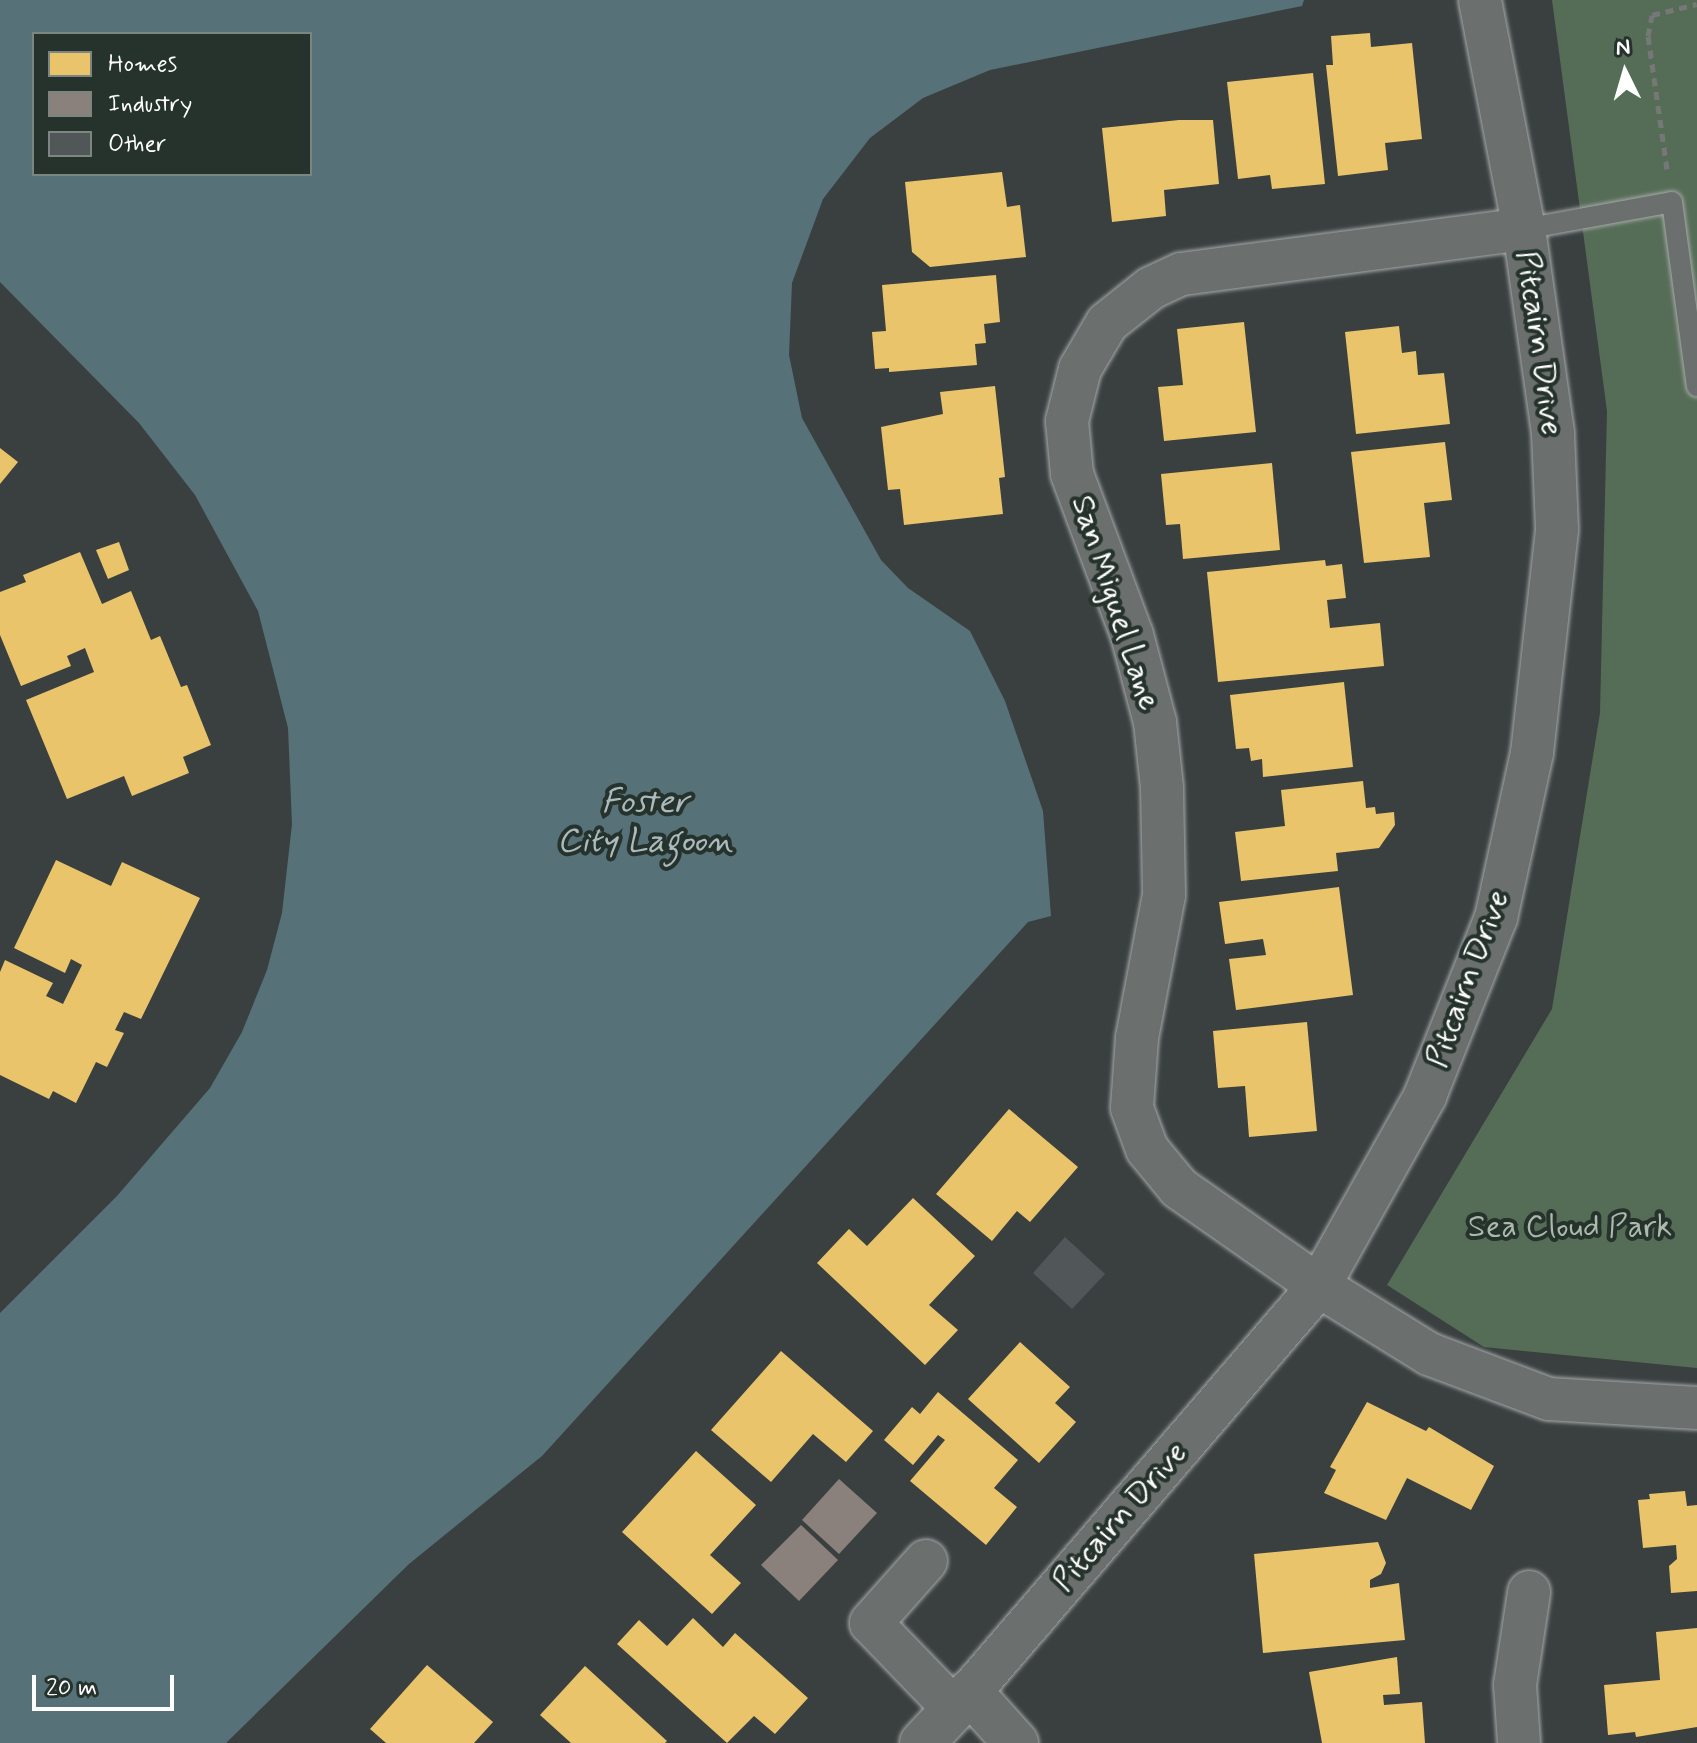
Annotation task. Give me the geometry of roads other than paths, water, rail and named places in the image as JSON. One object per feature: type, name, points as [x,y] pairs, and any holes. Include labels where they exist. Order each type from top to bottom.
[{"type":"street","name":"Pitcairn Drive","points":[[922,1743],[1319,1286],[1425,1096],[1496,918],[1532,753],[1557,529],[1553,433],[1524,229],[1480,0]]},
{"type":"street","name":"San Miguel Lane","points":[[1524,229],[1181,274],[1151,288],[1107,323],[1072,393],[1067,421],[1072,474],[1132,635],[1159,753],[1164,895],[1131,1097],[1138,1130],[1159,1168],[1179,1188],[1319,1286],[1429,1354],[1505,1385],[1593,1405],[1697,1408]]},
{"type":"street","points":[[926,1561],[871,1623],[1016,1743]]},
{"type":"street","points":[[1519,1743],[1515,1685],[1529,1592]]},
{"type":"lane","points":[[1524,229],[1672,202],[1697,386]]},
{"type":"water","name":"Foster City Lagoon","points":[[0,0],[1304,0],[1302,6],[990,70],[923,98],[870,138],[823,199],[792,283],[789,355],[802,418],[881,560],[908,588],[970,631],[1005,701],[1043,811],[1051,916],[1028,922],[542,1456],[409,1564],[226,1743],[0,1743],[0,1313],[117,1196],[210,1088],[242,1032],[267,970],[282,913],[292,824],[288,728],[258,611],[195,495],[139,423],[0,282]]},
{"type":"park label","name":"Sea Cloud Park","points":[[1570,1227]]}]
